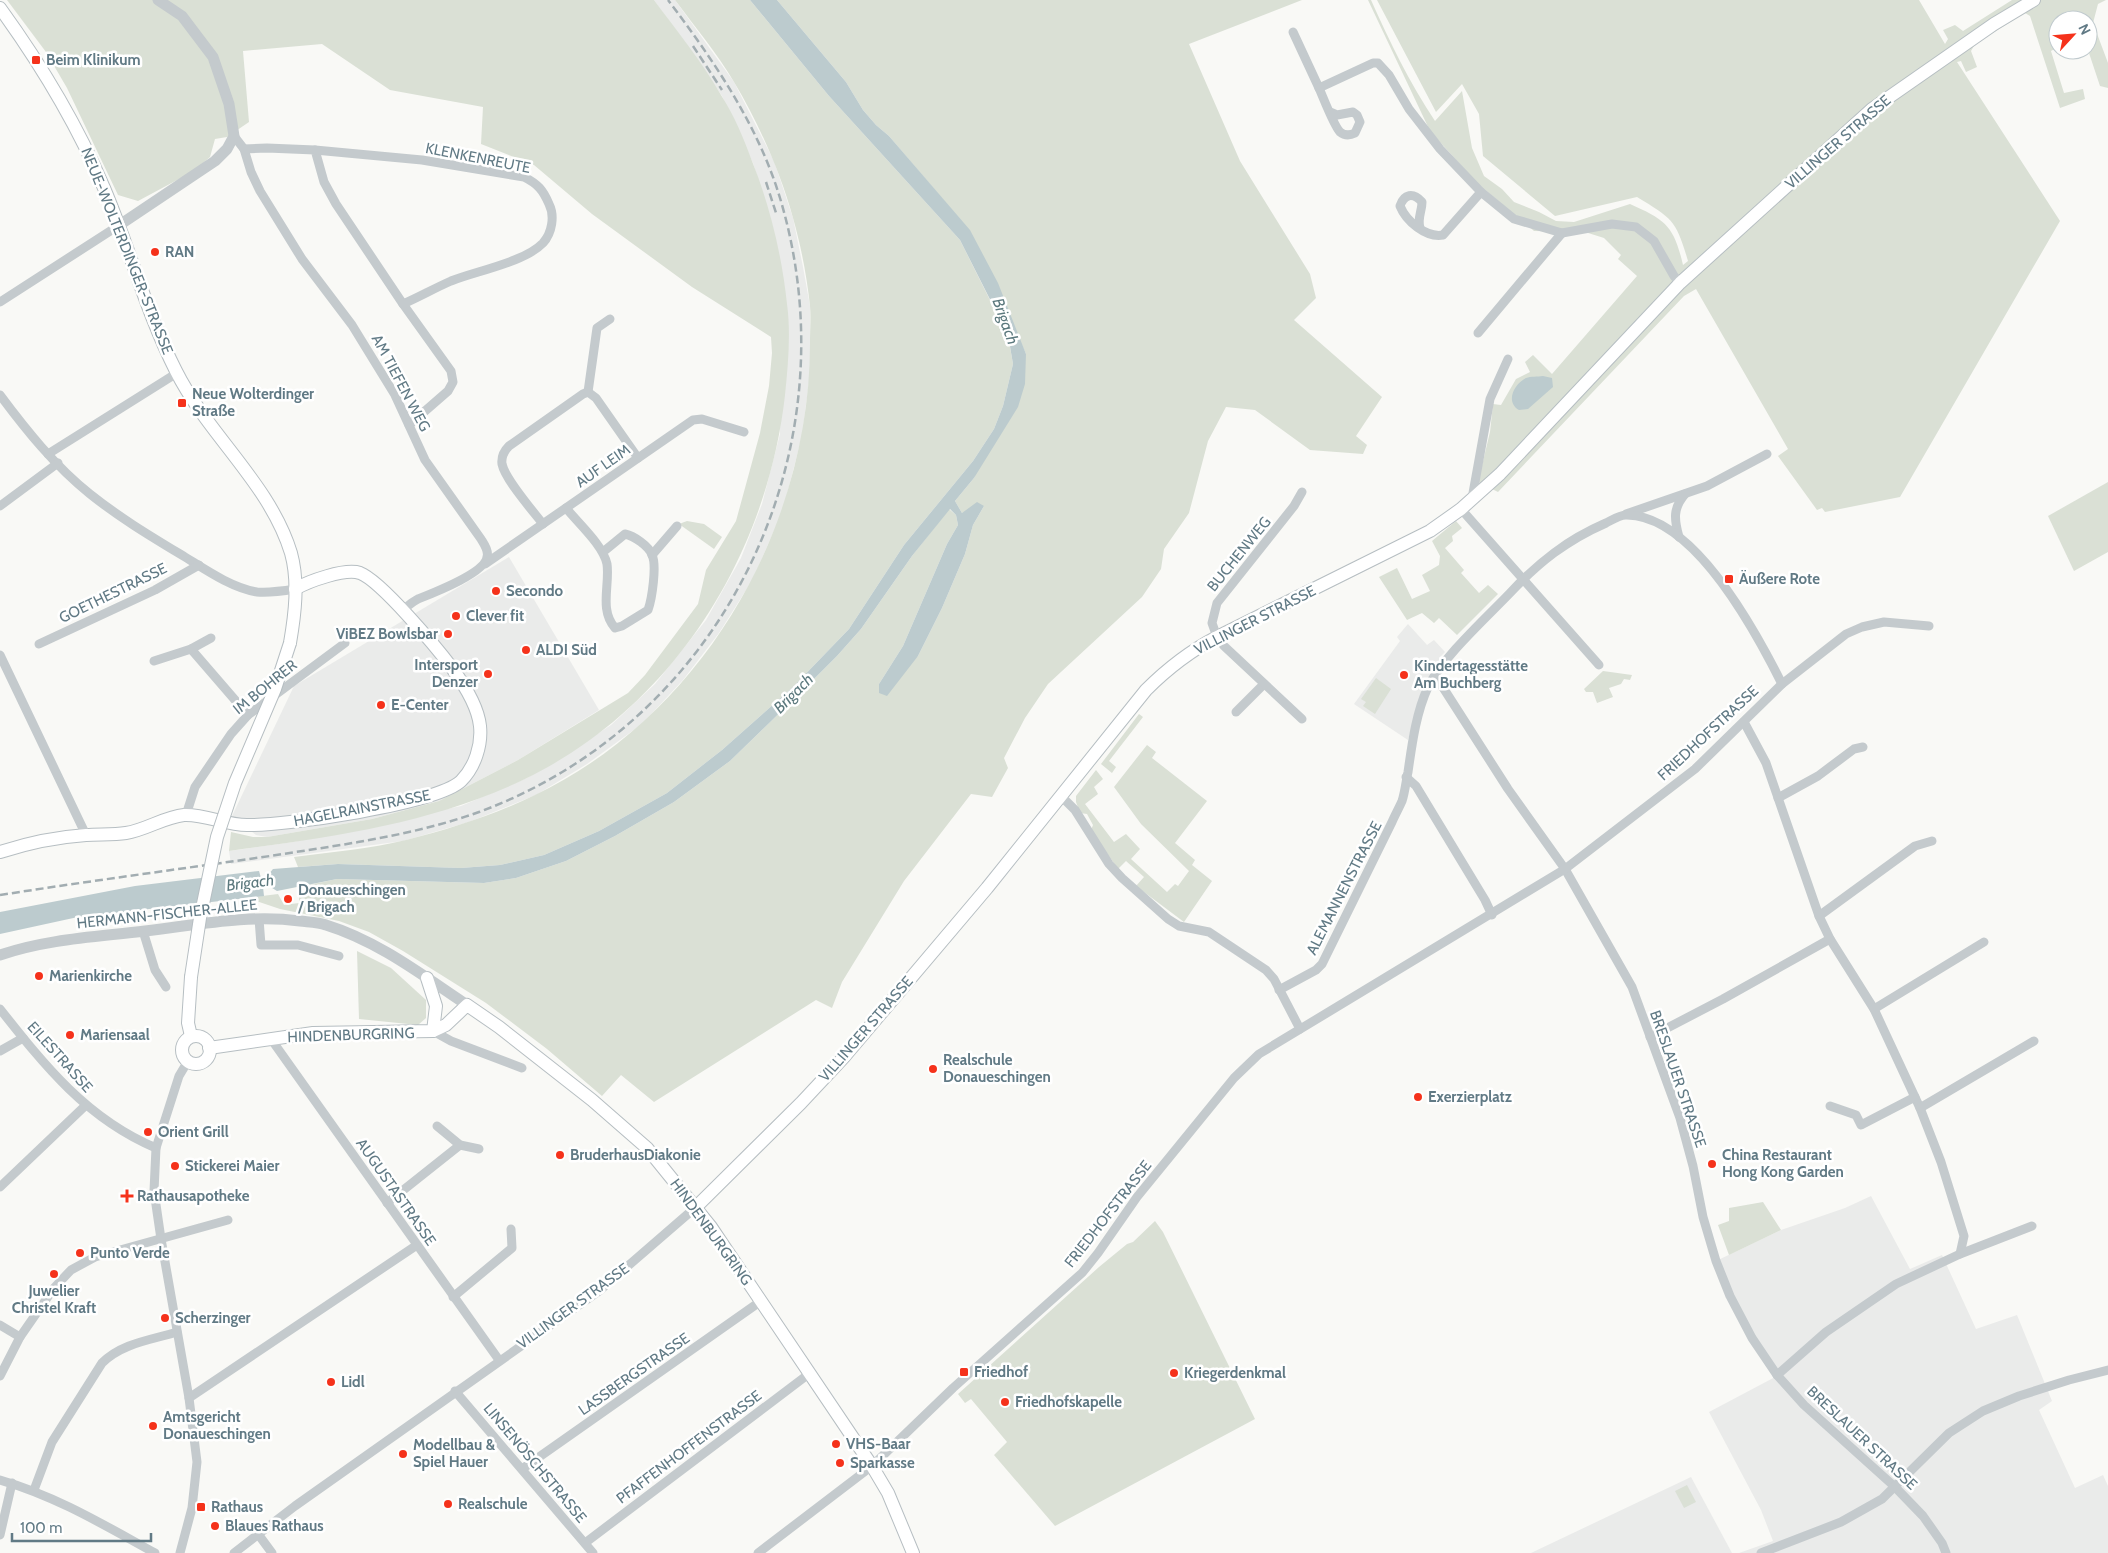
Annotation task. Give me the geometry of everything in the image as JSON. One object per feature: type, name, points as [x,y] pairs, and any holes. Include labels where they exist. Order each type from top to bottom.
[{"type":"main road","name":"VILLINGER STRASSE","points":[[696,1206],[801,1103],[844,1056],[987,888],[1062,797],[1146,690],[1170,666],[1194,649],[1217,637],[1430,531],[1461,509],[1520,453],[1680,283],[1872,109],[1994,24],[2034,0]]},
{"type":"main road","name":"NEUE-WOLTERDINGER-STRASSE","points":[[0,8],[51,81],[68,112],[105,190],[154,327],[177,373],[204,419],[254,483],[277,520],[290,553],[295,589],[294,620],[290,644],[275,689],[235,783],[217,837],[200,918],[191,977],[188,1023],[192,1036]]},
{"type":"main road","name":"HAGELRAINSTRASSE","points":[[0,852],[33,842],[86,835],[125,834],[176,816],[186,815],[245,826],[282,824],[417,800],[444,791],[460,782],[474,764],[479,743],[480,725],[475,709],[452,669],[402,610],[373,580],[354,572],[343,572],[295,589]]},
{"type":"main road","points":[[427,978],[436,1006],[433,1031]]},
{"type":"main road","name":"HINDENBURGRING","points":[[209,1048],[314,1033],[433,1031],[446,1025],[467,1005],[499,1027],[592,1100],[647,1148],[696,1206],[872,1466],[888,1493],[913,1553]]},
{"type":"main road","points":[[192,1036],[203,1038],[209,1048],[207,1058],[198,1064],[188,1062],[182,1054],[182,1045],[187,1038],[192,1036]]},
{"type":"street","points":[[0,302],[215,161],[227,149],[234,136],[229,104],[213,57],[182,16],[158,0]]},
{"type":"street","points":[[1293,32],[1330,112]]},
{"type":"street","points":[[1319,88],[1373,63],[1378,63],[1389,75],[1409,109],[1440,149],[1481,192],[1514,219],[1562,233],[1612,224],[1636,227],[1654,241],[1680,283]]},
{"type":"street","name":"AM TIEFEN WEG","points":[[234,136],[244,149],[260,192],[302,258],[352,325],[395,394],[425,460],[481,539],[487,550],[488,557],[484,564]]},
{"type":"street","name":"KLENKENREUTE","points":[[244,149],[315,150],[422,160],[524,177],[536,183],[544,190],[552,209],[552,224],[543,243],[526,255],[451,281],[403,304]]},
{"type":"street","points":[[315,150],[324,182],[336,204],[403,304],[452,372],[453,382],[448,391],[409,426]]},
{"type":"street","points":[[1420,228],[1430,235],[1443,234],[1481,192]]},
{"type":"street","points":[[1478,333],[1562,233]]},
{"type":"street","points":[[588,392],[597,328],[610,319]]},
{"type":"street","points":[[1476,496],[1474,493],[1490,399],[1508,359]]},
{"type":"street","points":[[48,454],[177,373]]},
{"type":"street","points":[[588,392],[596,398],[638,458]]},
{"type":"street","points":[[543,524],[506,475],[502,462],[503,455],[509,446],[582,394],[588,392]]},
{"type":"street","points":[[0,395],[48,454],[88,493],[128,522],[225,580],[256,592],[295,589]]},
{"type":"street","name":"AUF LEIM","points":[[484,564],[693,420],[702,418],[744,432]]},
{"type":"street","name":"ALEMANNENSTRASSE","points":[[1279,990],[1316,970],[1322,964],[1399,808],[1422,702],[1435,675],[1524,578],[1553,552],[1583,533],[1626,514],[1720,480],[1767,454]]},
{"type":"street","points":[[0,506],[58,463]]},
{"type":"street","name":"BUCHENWEG","points":[[1217,637],[1212,624],[1217,603],[1294,506],[1302,492]]},
{"type":"street","points":[[1679,537],[1675,522],[1676,508],[1685,494]]},
{"type":"street","points":[[566,508],[603,552],[607,564],[605,596],[609,622],[614,628],[622,626],[648,610],[654,562],[652,555],[642,544],[625,534],[603,552]]},
{"type":"street","points":[[1461,509],[1524,578],[1598,665]]},
{"type":"street","points":[[1626,514],[1648,520],[1679,537],[1702,557],[1723,583],[1771,662],[1782,684]]},
{"type":"street","points":[[652,555],[677,526]]},
{"type":"street","points":[[402,610],[416,600],[448,588],[484,564]]},
{"type":"street","name":"GOETHESTRASSE","points":[[38,644],[155,590],[199,565]]},
{"type":"street","name":"FRIEDHOFSTRASSE","points":[[758,1553],[872,1466],[953,1388],[1082,1273],[1137,1197],[1244,1067],[1259,1054],[1565,870],[1695,769],[1782,684],[1846,634],[1862,627],[1884,622],[1929,626]]},
{"type":"street","points":[[1217,637],[1224,646],[1302,719]]},
{"type":"street","points":[[154,661],[192,649],[211,638]]},
{"type":"street","name":"IM BOHRER","points":[[186,815],[196,787],[231,734],[248,714],[345,643]]},
{"type":"street","points":[[192,649],[248,714]]},
{"type":"street","points":[[0,655],[86,835]]},
{"type":"street","name":"BRESLAUER STRASSE","points":[[1435,675],[1502,781],[1565,870],[1632,987],[1680,1118],[1693,1166],[1703,1217],[1716,1261],[1730,1296],[1752,1338],[1777,1375],[1804,1405],[1895,1487],[1923,1516],[1946,1553]]},
{"type":"street","points":[[1236,712],[1264,684]]},
{"type":"street","points":[[1744,722],[1766,763],[1819,916],[1830,938],[1874,1009],[1920,1108],[1941,1162],[1964,1236],[1960,1254]]},
{"type":"street","points":[[1778,798],[1818,776],[1854,749],[1863,747]]},
{"type":"street","points":[[1406,778],[1416,786],[1492,915]]},
{"type":"street","points":[[1062,797],[1075,810],[1109,864],[1168,919],[1179,926],[1209,932],[1266,970],[1300,1029]]},
{"type":"street","points":[[1819,916],[1915,846],[1932,841]]},
{"type":"street","name":"HERMANN-FISCHER-ALLEE","points":[[0,956],[42,944],[74,938],[238,918],[290,920],[324,924],[363,939],[397,958],[467,1005]]},
{"type":"street","points":[[259,919],[261,945],[298,945],[339,956]]},
{"type":"street","points":[[143,931],[155,970],[166,987]]},
{"type":"street","points":[[1650,1037],[1723,999],[1830,938]]},
{"type":"street","points":[[1874,1009],[1984,942]]},
{"type":"street","name":"EILESTRASSE","points":[[0,1009],[55,1076],[86,1105],[112,1125],[156,1148]]},
{"type":"street","name":"HINDENBURGRING","points":[[433,1031],[451,1041],[522,1068]]},
{"type":"street","points":[[0,1051],[23,1038]]},
{"type":"street","name":"AUGUSTASTRASSE","points":[[271,1039],[499,1360]]},
{"type":"street","points":[[1920,1108],[2034,1041]]},
{"type":"street","points":[[180,1553],[192,1508],[197,1462],[189,1398],[160,1238],[154,1191],[156,1148],[179,1076],[188,1062]]},
{"type":"street","points":[[1830,1106],[1856,1115],[1861,1125],[1915,1097]]},
{"type":"street","points":[[0,1187],[86,1105]]},
{"type":"street","points":[[437,1126],[460,1145],[479,1149]]},
{"type":"street","points":[[387,1203],[460,1145]]},
{"type":"street","name":"VILLINGER STRASSE","points":[[234,1553],[455,1391],[599,1291],[696,1206]]},
{"type":"street","points":[[0,1376],[20,1337],[54,1288],[71,1270],[95,1256],[228,1220]]},
{"type":"street","points":[[1777,1375],[1826,1332],[1855,1310],[1896,1284],[1960,1254],[2032,1226]]},
{"type":"street","points":[[453,1297],[512,1248],[511,1229]]},
{"type":"street","points":[[189,1398],[417,1245]]},
{"type":"street","name":"LASSBERGSTRASSE","points":[[522,1469],[761,1302]]},
{"type":"street","points":[[0,1325],[20,1337]]},
{"type":"street","points":[[34,1490],[52,1442],[102,1363],[111,1354],[125,1347],[177,1332]]},
{"type":"street","points":[[1761,1553],[1841,1522],[1882,1499],[1949,1433],[1984,1410],[2060,1382],[2108,1370]]},
{"type":"street","name":"PFAFFENHOFFENSTRASSE","points":[[585,1543],[810,1373]]},
{"type":"street","name":"LINSENÖSCHSTRASSE","points":[[455,1391],[593,1553]]},
{"type":"street","points":[[0,1480],[34,1490],[71,1506],[155,1553]]},
{"type":"street","points":[[0,1535],[12,1483]]},
{"type":"street","points":[[258,1534],[272,1553]]},
{"type":"shaded area","points":[[7,0],[654,0],[714,83],[734,119],[749,153],[770,213],[778,250],[785,286],[789,350],[785,395],[775,455],[758,513],[734,568],[704,620],[668,668],[626,711],[578,748],[525,779],[453,807],[380,827],[229,851],[231,832],[253,837],[267,837],[372,819],[439,801],[518,760],[628,693],[645,675],[698,604],[706,570],[736,521],[760,433],[769,386],[772,353],[771,337],[692,287],[592,214],[534,165],[481,144],[483,107],[390,90],[322,44],[243,51],[249,122],[227,137],[215,139],[210,157],[194,171],[138,201],[118,195],[67,88],[46,52]]},
{"type":"shaded area","points":[[654,0],[675,0],[734,82],[774,161],[793,218],[810,306],[810,374],[802,436],[783,510],[753,579],[719,633],[683,680],[642,724],[587,764],[536,795],[469,822],[403,841],[231,864],[229,851],[293,842],[461,806],[527,778],[611,725],[655,684],[706,620],[741,558],[762,504],[780,434],[781,268],[772,224],[753,163],[722,96]]},
{"type":"shaded area","points":[[675,0],[750,0],[829,96],[960,240],[1008,336],[1013,364],[1003,406],[994,429],[973,461],[904,545],[849,629],[794,686],[722,750],[667,793],[599,831],[544,855],[500,865],[461,868],[338,864],[298,867],[294,857],[392,843],[472,821],[535,795],[595,760],[649,716],[697,665],[736,607],[768,545],[791,479],[805,410],[810,341],[810,306],[805,273],[799,239],[788,200],[760,131],[727,71]]},
{"type":"shaded area","points":[[777,0],[1302,0],[1189,44],[1240,161],[1310,274],[1316,298],[1294,320],[1382,397],[1356,436],[1367,445],[1363,454],[1310,450],[1255,410],[1226,407],[1208,441],[1189,513],[1164,549],[1161,569],[1142,597],[1048,684],[1025,718],[1004,758],[1008,768],[992,797],[971,794],[904,881],[842,982],[832,1008],[816,1000],[654,1102],[621,1075],[602,1096],[547,1049],[486,1003],[369,932],[339,921],[280,909],[247,898],[278,894],[284,905],[299,903],[299,887],[337,879],[484,883],[516,878],[566,861],[615,836],[674,802],[730,761],[798,695],[861,629],[912,556],[949,509],[956,515],[958,525],[947,544],[903,646],[879,684],[918,656],[942,608],[965,554],[973,525],[984,506],[962,513],[955,501],[974,478],[1026,354],[969,230],[889,136],[863,110],[846,82]]},
{"type":"shaded area","points":[[1368,0],[1371,0],[1400,62],[1435,121],[1462,91],[1472,148],[1484,176],[1502,189],[1514,202],[1556,221],[1574,222],[1630,204],[1652,215],[1667,226],[1676,241],[1683,265],[1688,261],[1680,237],[1672,222],[1637,197],[1555,216],[1483,156],[1479,114],[1462,84],[1436,112],[1377,0],[1919,0],[1945,44],[1948,39],[1943,30],[1955,25],[1963,31],[2012,0],[2106,0],[2098,4],[2096,10],[2048,10],[2048,60],[2054,60],[2064,93],[2083,89],[2085,99],[2060,108],[2030,16],[2025,13],[1975,44],[1971,51],[1977,67],[1966,72],[1961,61],[1957,62],[2060,221],[1900,497],[1825,512],[1822,508],[1817,510],[1778,456],[1788,449],[1696,289],[1684,296],[1498,492],[1478,482],[1490,432],[1493,404],[1501,405],[1516,379],[1530,372],[1525,362],[1533,355],[1552,374],[1637,276],[1618,259],[1621,255],[1604,238],[1585,232],[1534,231],[1477,183],[1430,131]]},
{"type":"shaded area","points":[[2098,36],[2108,63],[2108,88],[2100,86],[2091,60],[2098,60]]},
{"type":"shaded area","points":[[2108,482],[2108,552],[2074,571],[2048,516]]},
{"type":"shaded area","points":[[687,521],[704,524],[722,537],[714,549],[679,524]]},
{"type":"shaded area","points":[[1456,521],[1462,528],[1452,536],[1453,541],[1445,548],[1464,570],[1461,573],[1479,593],[1488,585],[1498,594],[1457,635],[1439,618],[1434,623],[1422,613],[1407,620],[1379,577],[1397,568],[1412,599],[1430,591],[1422,575],[1439,565],[1440,556],[1432,541]]},
{"type":"shaded area","points":[[509,557],[599,710],[518,760],[439,801],[372,819],[267,837],[256,835],[232,816],[294,686]]},
{"type":"shaded area","name":"Kindertagesstätte Am Buchberg","points":[[1408,624],[1427,645],[1434,640],[1445,652],[1439,658],[1442,662],[1422,689],[1408,740],[1354,704],[1400,641],[1397,637]]},
{"type":"shaded area","points":[[1603,671],[1632,675],[1630,680],[1624,679],[1621,684],[1609,688],[1613,697],[1597,703],[1593,692],[1586,692],[1584,689]]},
{"type":"shaded area","points":[[1376,678],[1391,689],[1375,714],[1363,706],[1366,702],[1361,699]]},
{"type":"shaded area","points":[[1139,714],[1143,717],[1109,761],[1116,767],[1112,773],[1101,764]]},
{"type":"shaded area","points":[[1147,745],[1156,752],[1152,758],[1207,801],[1175,843],[1195,860],[1192,865],[1212,881],[1184,922],[1136,886],[1144,877],[1126,861],[1118,869],[1091,830],[1093,825],[1087,814],[1080,813],[1076,802],[1076,796],[1096,770],[1103,779],[1094,787],[1098,794],[1085,804],[1114,842],[1126,834],[1140,849],[1131,859],[1167,892],[1175,884],[1178,886],[1189,871],[1141,824],[1114,787]]},
{"type":"shaded area","points":[[357,951],[391,968],[426,1000],[426,1018],[418,1025],[359,1019]]},
{"type":"shaded area","points":[[1871,1196],[1910,1269],[1942,1255],[1976,1329],[2017,1315],[2052,1401],[2039,1410],[2075,1488],[2103,1475],[2108,1486],[2108,1553],[1739,1553],[1773,1541],[1761,1510],[1709,1412],[1777,1376],[1752,1338],[1716,1261],[1781,1230],[1845,1208]]},
{"type":"shaded area","points":[[1763,1202],[1781,1230],[1729,1255],[1718,1225],[1729,1221],[1729,1208]]},
{"type":"shaded area","points":[[1155,1221],[1163,1232],[1255,1419],[1055,1526],[994,1455],[1007,1442],[971,1399],[965,1403],[958,1394],[1099,1267],[1127,1244],[1133,1242]]},
{"type":"shaded area","points":[[1691,1477],[1732,1553],[1531,1553]]},
{"type":"shaded area","points":[[1687,1485],[1696,1502],[1684,1508],[1675,1491]]},
{"type":"water","name":"Brigach","points":[[750,0],[777,0],[846,82],[863,110],[889,136],[970,230],[998,283],[1026,354],[1025,384],[1018,407],[974,478],[955,501],[962,513],[977,502],[984,506],[973,525],[965,554],[942,608],[918,656],[887,696],[879,693],[879,684],[903,646],[947,544],[958,525],[956,515],[950,509],[912,556],[861,629],[837,656],[730,761],[674,802],[615,836],[566,861],[516,878],[484,883],[337,879],[277,891],[269,886],[263,887],[264,896],[78,917],[0,934],[0,912],[135,886],[259,871],[261,878],[267,876],[273,869],[338,864],[461,868],[500,865],[544,855],[599,831],[667,793],[722,750],[794,686],[849,629],[904,545],[973,461],[994,429],[1003,406],[1013,364],[1008,335],[960,240],[829,96]]},
{"type":"water","points":[[1543,376],[1552,378],[1553,387],[1528,409],[1519,410],[1515,407],[1512,398],[1518,384],[1526,378]]},
{"type":"railway","points":[[0,895],[349,844],[402,834],[479,812],[566,770],[641,713],[703,644],[750,565],[783,478],[799,387],[799,292],[780,198],[760,145],[718,70],[668,0]]},
{"type":"railway","points":[[693,46],[722,90]]},
{"type":"railway","points":[[766,182],[777,216]]},
{"type":"place","name":"Beim Klinikum","points":[[36,60]]},
{"type":"place","name":"RAN","points":[[155,252]]},
{"type":"place","name":"Neue Wolterdinger Straße","points":[[182,403]]},
{"type":"place","name":"Äußere Rote","points":[[1729,579]]},
{"type":"place","name":"Secondo","points":[[496,591]]},
{"type":"place","name":"Clever fit","points":[[456,616]]},
{"type":"place","name":"ViBEZ Bowlsbar","points":[[448,634]]},
{"type":"place","name":"ALDI Süd","points":[[526,650]]},
{"type":"place","name":"Intersport Denzer","points":[[488,674]]},
{"type":"place","name":"Kindertagesstätte Am Buchberg","points":[[1404,675]]},
{"type":"place","name":"E-Center","points":[[381,705]]},
{"type":"place","name":"Donaueschingen / Brigach","points":[[288,899]]},
{"type":"place","name":"Marienkirche","points":[[39,976]]},
{"type":"place","name":"Mariensaal","points":[[70,1035]]},
{"type":"place","name":"Realschule Donaueschingen","points":[[933,1069]]},
{"type":"place","name":"Exerzierplatz","points":[[1418,1097]]},
{"type":"place","name":"Orient Grill","points":[[148,1132]]},
{"type":"place","name":"BruderhausDiakonie","points":[[560,1155]]},
{"type":"place","name":"China Restaurant Hong Kong Garden","points":[[1712,1164]]},
{"type":"place","name":"Stickerei Maier","points":[[175,1166]]},
{"type":"place","name":"Rathausapotheke","points":[[127,1196]]},
{"type":"place","name":"Punto Verde","points":[[80,1253]]},
{"type":"place","name":"Juwelier Christel Kraft","points":[[54,1274]]},
{"type":"place","name":"Scherzinger","points":[[165,1318]]},
{"type":"place","name":"Friedhof","points":[[964,1372]]},
{"type":"place","name":"Kriegerdenkmal","points":[[1174,1373]]},
{"type":"place","name":"Lidl","points":[[331,1382]]},
{"type":"place","name":"Friedhofskapelle","points":[[1005,1402]]},
{"type":"place","name":"Amtsgericht Donaueschingen","points":[[153,1426]]},
{"type":"place","name":"VHS-Baar","points":[[836,1444]]},
{"type":"place","name":"Modellbau & Spiel Hauer","points":[[403,1454]]},
{"type":"place","name":"Sparkasse","points":[[840,1463]]},
{"type":"place","name":"Realschule","points":[[448,1504]]},
{"type":"place","name":"Rathaus","points":[[201,1507]]},
{"type":"place","name":"Blaues Rathaus","points":[[215,1526]]}]
